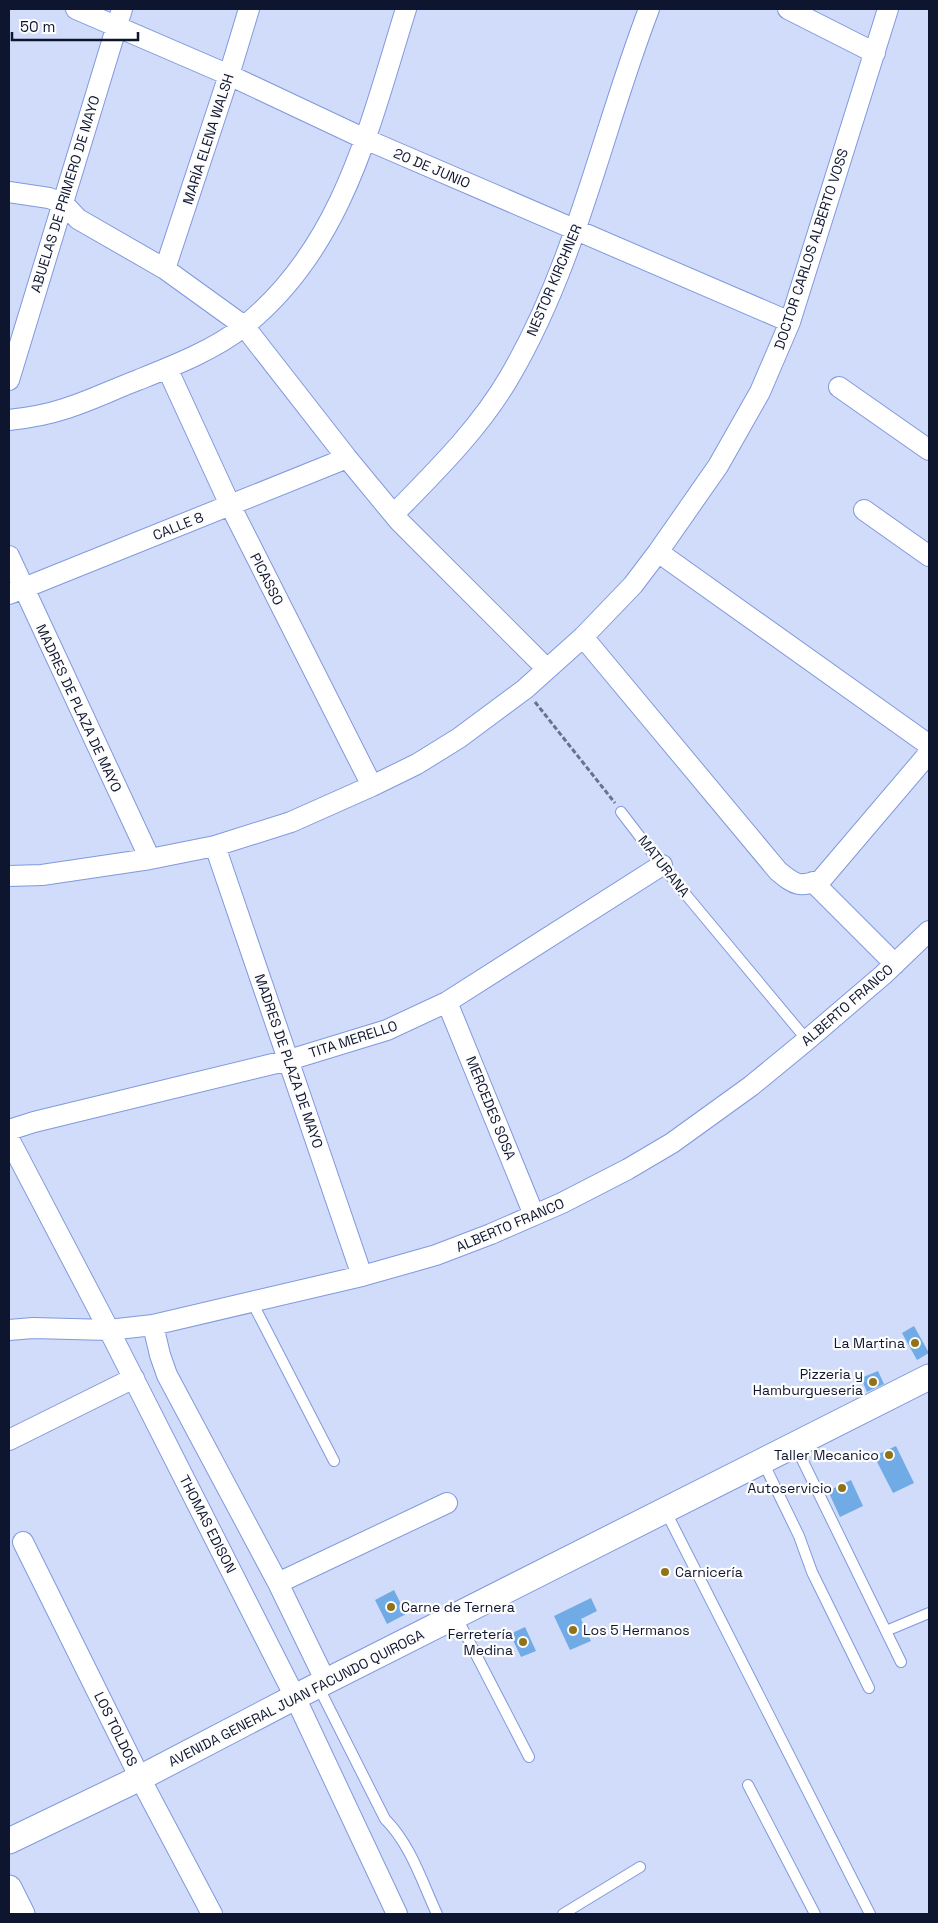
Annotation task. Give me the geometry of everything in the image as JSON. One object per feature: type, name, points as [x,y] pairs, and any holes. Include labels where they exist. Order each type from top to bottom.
[{"type":"street","name":"20 DE JUNIO","points":[[76,9],[119,17],[229,75],[365,139],[790,322]]},
{"type":"street","name":"MARÍA ELENA WALSH","points":[[165,269],[249,9]]},
{"type":"street","points":[[9,420],[34,417],[65,409],[167,368],[227,338],[244,326],[276,296],[307,259],[324,234],[354,171],[406,9]]},
{"type":"street","name":"NESTOR KIRCHNER","points":[[394,514],[474,429],[510,376],[556,282],[576,231],[649,9]]},
{"type":"street","name":"DOCTOR CARLOS ALBERTO VOSS","points":[[9,876],[42,875],[150,859],[215,846],[291,822],[417,764],[459,738],[525,689],[583,637],[633,585],[658,552],[718,466],[760,392],[790,322],[888,9]]},
{"type":"street","points":[[797,11],[875,52]]},
{"type":"street","name":"ABUELAS DE PRIMERO DE MAYO","points":[[9,380],[119,17]]},
{"type":"street","points":[[9,192],[49,198],[63,203],[78,219],[165,269],[244,326],[347,458],[394,514],[547,669]]},
{"type":"street","name":"PICASSO","points":[[167,368],[230,505],[372,786]]},
{"type":"street","points":[[839,387],[929,450]]},
{"type":"street","name":"CALLE 8","points":[[16,591],[347,458]]},
{"type":"street","points":[[864,510],[929,556]]},
{"type":"street","points":[[658,552],[929,746]]},
{"type":"street","name":"MADRES DE PLAZA DE MAYO","points":[[9,556],[16,591],[150,859]]},
{"type":"street","points":[[583,637],[778,871],[793,884],[805,886],[821,880],[929,753]]},
{"type":"street","name":"MADRES DE PLAZA DE MAYO","points":[[215,846],[362,1276]]},
{"type":"street","name":"TITA MERELLO","points":[[9,1130],[289,1060],[387,1030],[447,1002],[662,865]]},
{"type":"street","points":[[813,882],[895,964]]},
{"type":"street","name":"ALBERTO FRANCO","points":[[11,1326],[110,1330],[153,1325],[362,1276],[436,1255],[491,1234],[562,1203],[628,1169],[672,1143],[751,1086],[927,939]]},
{"type":"street","name":"MERCEDES SOSA","points":[[447,1002],[534,1215]]},
{"type":"street","name":"THOMAS EDISON","points":[[9,1139],[110,1330],[295,1697],[397,1914]]},
{"type":"street","points":[[153,1325],[167,1375],[278,1583],[322,1684]]},
{"type":"street","name":"AVENIDA GENERAL JUAN FACUNDO QUIROGA","points":[[9,1841],[140,1778],[295,1697],[929,1377]]},
{"type":"street","points":[[9,1440],[134,1378]]},
{"type":"street","points":[[278,1583],[447,1503]]},
{"type":"street","name":"LOS TOLDOS","points":[[23,1542],[140,1778],[212,1914]]},
{"type":"street","points":[[9,1888],[22,1914]]},
{"type":"lane","name":"MATURANA","points":[[621,812],[662,865],[807,1040]]},
{"type":"lane","points":[[252,1302],[334,1461]]},
{"type":"lane","points":[[795,1445],[901,1662]]},
{"type":"lane","points":[[763,1461],[799,1536],[812,1572],[869,1688]]},
{"type":"lane","points":[[666,1510],[870,1914]]},
{"type":"lane","points":[[886,1631],[929,1613]]},
{"type":"lane","points":[[456,1616],[529,1757]]},
{"type":"lane","points":[[322,1684],[385,1819],[406,1846],[437,1914]]},
{"type":"lane","points":[[748,1785],[815,1914]]},
{"type":"lane","points":[[563,1914],[640,1867]]},
{"type":"path","points":[[525,689],[621,812]]},
{"type":"building","name":"La Martina","points":[[914,1326],[929,1353],[917,1360],[902,1333]]},
{"type":"building","name":"Pizzeria y Hamburgueseria","points":[[878,1371],[884,1384],[867,1392],[861,1378]]},
{"type":"building","points":[[896,1446],[914,1483],[893,1493],[874,1456]]},
{"type":"building","points":[[851,1480],[863,1506],[840,1517],[828,1491]]},
{"type":"building","name":"Carne de Ternera","points":[[394,1590],[406,1614],[387,1624],[375,1600]]},
{"type":"building","name":"Los 5 Hermanos","points":[[591,1598],[597,1611],[581,1619],[591,1641],[570,1650],[554,1616]]},
{"type":"building","name":"Ferretería Medina","points":[[525,1627],[536,1651],[521,1657],[510,1634]]},
{"type":"place","name":"La Martina","points":[[915,1343]]},
{"type":"place","name":"Pizzeria y Hamburgueseria","points":[[873,1382]]},
{"type":"place","name":"Taller Mecanico","points":[[889,1455]]},
{"type":"place","name":"Autoservicio","points":[[842,1488]]},
{"type":"place","name":"Carnicería","points":[[665,1572]]},
{"type":"place","name":"Carne de Ternera","points":[[391,1607]]},
{"type":"place","name":"Los 5 Hermanos","points":[[573,1630]]},
{"type":"place","name":"Ferretería Medina","points":[[523,1642]]}]
